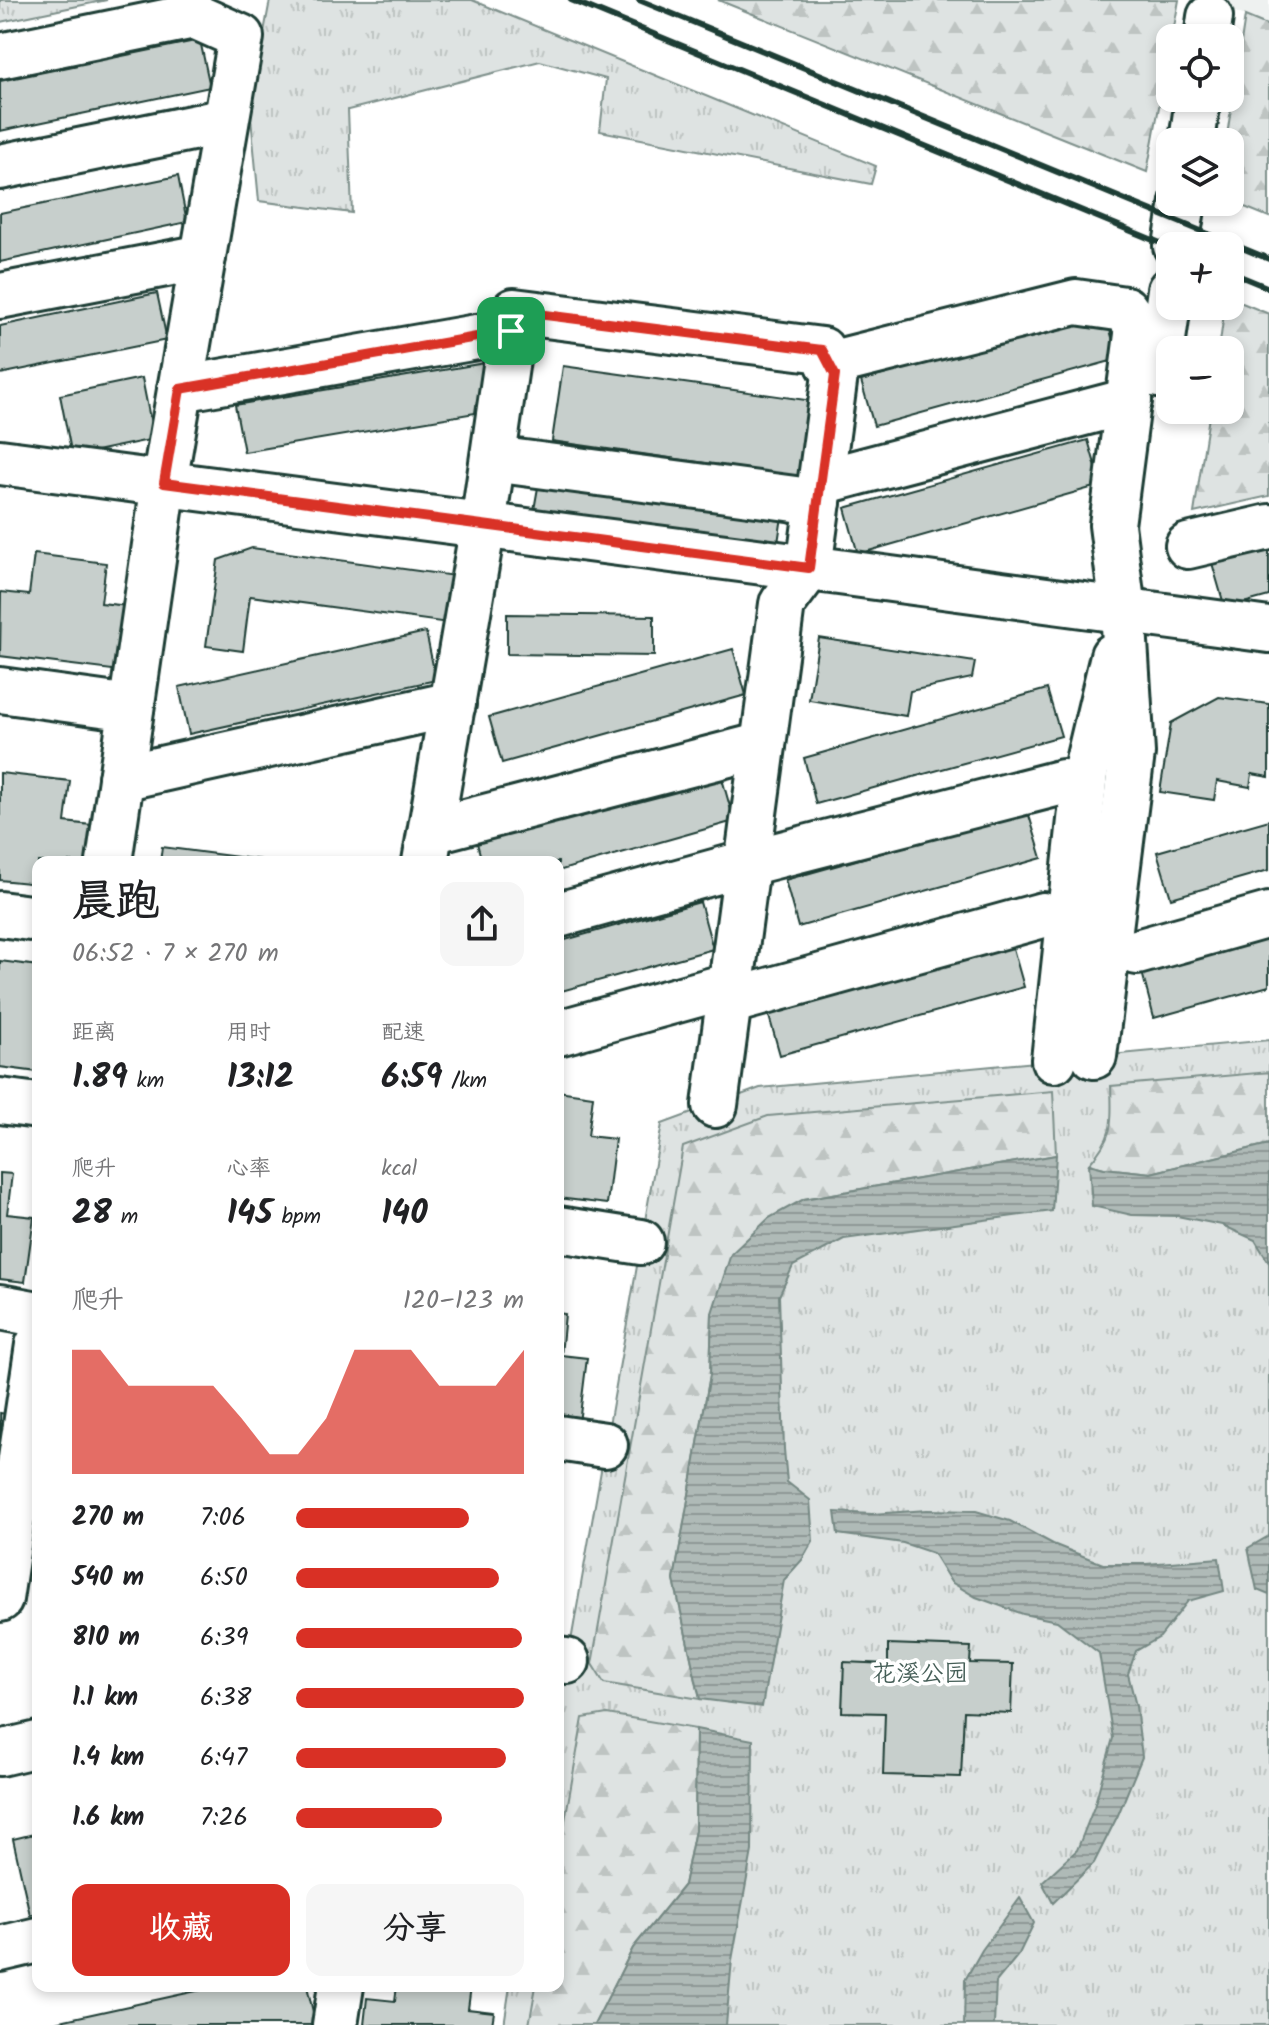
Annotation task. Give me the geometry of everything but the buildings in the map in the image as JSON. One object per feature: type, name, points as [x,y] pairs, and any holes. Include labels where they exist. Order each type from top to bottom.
[{"type":"street","points":[[0,56],[194,16],[241,37],[164,483],[110,856]]},
{"type":"street","points":[[0,167],[226,121]]},
{"type":"street","points":[[0,296],[203,257]]},
{"type":"street","points":[[829,364],[1076,302],[1125,309],[1138,327],[1112,525],[1123,610]]},
{"type":"street","points":[[715,1105],[782,604],[809,568],[835,375],[822,350],[514,311],[483,525],[428,847],[763,745]]},
{"type":"street","points":[[1074,1058],[1085,774],[1123,610],[1166,320]]},
{"type":"street","points":[[180,389],[511,331]]},
{"type":"street","points":[[493,459],[820,492],[1129,401]]},
{"type":"street","points":[[0,462],[1269,630]]},
{"type":"street","points":[[1188,546],[1269,527]]},
{"type":"street","points":[[0,690],[131,708]]},
{"type":"street","points":[[121,778],[453,704]]},
{"type":"street","points":[[564,913],[1063,782]]},
{"type":"street","points":[[0,914],[32,918]]},
{"type":"street","points":[[564,1032],[1043,915]]},
{"type":"street","points":[[1137,952],[1269,915]]},
{"type":"street","points":[[0,1101],[32,1105]]},
{"type":"street","points":[[564,1230],[641,1242]]},
{"type":"street","points":[[0,1307],[32,1313]]},
{"type":"street","points":[[14,1574],[7,1511],[32,1384]]},
{"type":"street","points":[[564,1439],[605,1445]]},
{"type":"street","points":[[0,1753],[32,1745]]},
{"type":"street","points":[[0,1949],[32,1941]]},
{"type":"street","points":[[335,2025],[340,1992]]},
{"type":"shaded area","points":[[1206,0],[1269,0],[1269,26],[1245,16]]},
{"type":"shaded area","points":[[1269,1144],[1269,1263],[1255,1240],[1222,1225],[1177,1216],[1132,1215],[1092,1206],[1089,1164],[1151,1173]]},
{"type":"shaded area","points":[[1056,1155],[1052,1211],[844,1239],[793,1266],[779,1296],[784,1449],[787,1482],[810,1500],[813,1541],[802,1560],[784,1580],[762,1707],[700,1699],[674,1580],[710,1375],[712,1313],[731,1254],[769,1218],[804,1199]]},
{"type":"shaded area","points":[[927,1510],[976,1511],[1010,1521],[1053,1544],[1103,1564],[1219,1558],[1224,1591],[1188,1601],[1160,1637],[1136,1651],[1128,1674],[1136,1706],[1142,1757],[1094,1863],[1053,1903],[1042,1882],[1077,1850],[1094,1807],[1113,1738],[1099,1653],[1057,1621],[1023,1614],[976,1597],[951,1582],[933,1553],[903,1543],[838,1534],[835,1512],[872,1514]]},
{"type":"shaded area","points":[[1269,1536],[1269,1595],[1257,1590],[1248,1548]]},
{"type":"shaded area","points":[[696,1729],[753,1740],[752,1851],[732,1960],[726,2025],[594,2025],[633,1948],[684,1885],[695,1830]]},
{"type":"shaded area","points":[[1020,1898],[1034,1923],[1019,1954],[996,1982],[994,2025],[964,2025],[965,1980],[982,1950]]},
{"type":"green space","points":[[0,0],[107,0],[0,22]]},
{"type":"green space","points":[[270,0],[472,0],[876,166],[871,184],[600,131],[606,79],[540,61],[348,110],[352,213],[259,201],[250,107]]},
{"type":"green space","points":[[718,0],[1179,0],[1175,24],[1156,24],[1158,112],[1147,172]]},
{"type":"green space","points":[[1245,16],[1269,26],[1269,217],[1244,207],[1244,128],[1228,128],[1231,112],[1244,112]]},
{"type":"green space","points":[[1244,304],[1269,314],[1269,496],[1194,513],[1208,424],[1244,424],[1244,336],[1221,336],[1223,320],[1244,320]]},
{"type":"green space","name":"花溪公园","points":[[1269,1040],[1269,2025],[504,2025],[509,1992],[564,1992],[564,1681],[662,1124],[760,1088]]},
{"type":"green space","points":[[1269,1072],[1269,1144],[1151,1173],[1089,1164],[1108,1136],[1111,1086]]},
{"type":"green space","points":[[1053,1091],[1056,1155],[804,1199],[712,1313],[710,1375],[674,1580],[700,1699],[604,1683],[592,1664],[683,1147],[768,1116]]},
{"type":"green space","points":[[607,1714],[696,1729],[695,1830],[684,1885],[633,1948],[594,2025],[529,2025],[535,1992],[564,1992],[564,1826],[583,1718]]},
{"type":"railway","points":[[571,0],[1156,241]]},
{"type":"railway","points":[[639,0],[1269,259]]},
{"type":"railway","points":[[1244,278],[1269,288]]},
{"type":"route","points":[[514,311],[822,350],[835,375],[809,568],[164,483],[180,389],[511,331],[514,311]]}]
